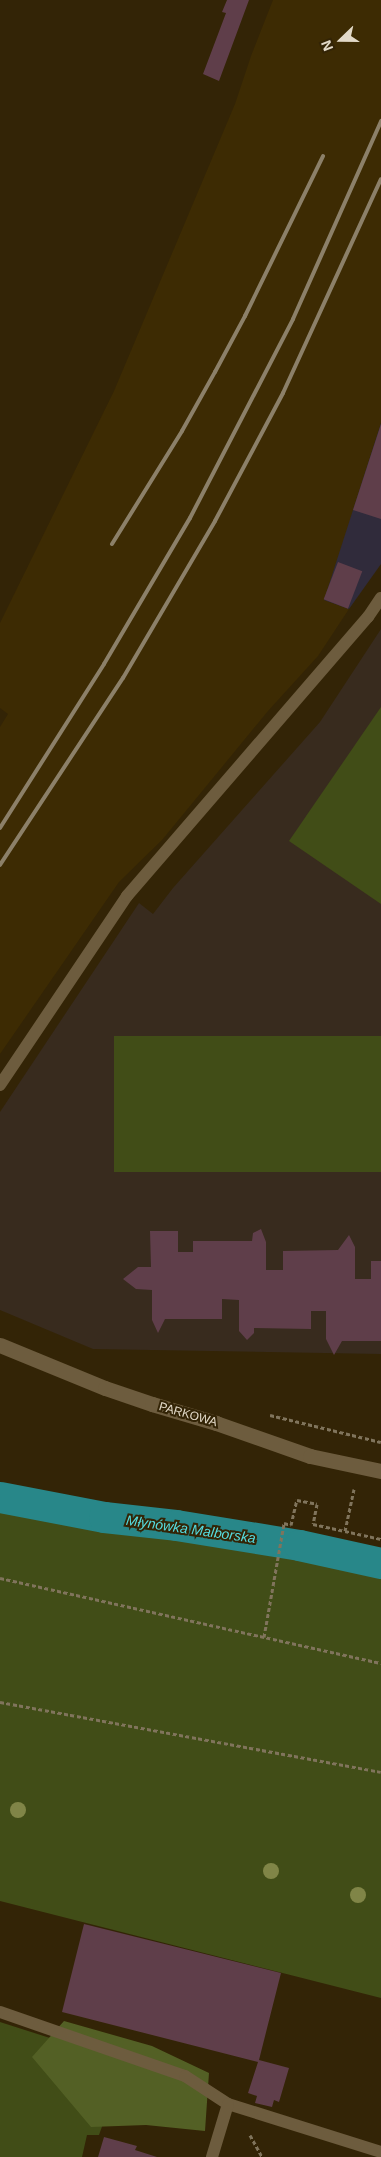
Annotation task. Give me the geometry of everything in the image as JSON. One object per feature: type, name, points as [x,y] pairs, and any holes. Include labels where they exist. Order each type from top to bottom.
[{"type":"street","name":"PARKOWA","points":[[0,1345],[105,1388],[152,1404],[216,1423],[310,1456],[381,1471]]},
{"type":"lane","points":[[0,1085],[127,896],[368,617],[381,598]]},
{"type":"lane","points":[[0,2012],[185,2076],[228,2104],[381,2152]]},
{"type":"lane","points":[[212,2157],[228,2104]]},
{"type":"path","points":[[345,1531],[353,1495]]},
{"type":"path","points":[[264,1637],[284,1523],[291,1525],[297,1500],[317,1504],[313,1524],[381,1540]]},
{"type":"path","points":[[0,1578],[381,1663]]},
{"type":"path","points":[[0,1704],[0,1702],[381,1772]]},
{"type":"shaded area","points":[[273,0],[381,0],[381,423],[325,600],[349,609],[318,656],[268,711],[162,840],[119,882],[0,1054],[0,727],[8,714],[0,708],[0,623],[114,391],[235,104]]},
{"type":"shaded area","points":[[381,423],[381,564],[349,609],[324,600]]},
{"type":"shaded area","points":[[381,629],[381,1354],[93,1349],[0,1310],[0,1112],[139,903],[153,914],[173,888],[320,722]]},
{"type":"green space","points":[[381,707],[381,904],[289,841]]},
{"type":"green space","points":[[114,1036],[381,1036],[381,1172],[114,1172]]},
{"type":"green space","points":[[0,1502],[265,1549],[314,1555],[381,1572],[381,1998],[0,1901]]},
{"type":"green space","points":[[64,2021],[152,2046],[209,2073],[205,2131],[146,2125],[91,2127],[32,2057]]},
{"type":"green space","points":[[0,2022],[125,2062],[99,2135],[87,2135],[82,2157],[0,2157]]},
{"type":"building","points":[[227,0],[249,0],[219,81],[203,74],[226,13],[222,12]]},
{"type":"building","points":[[381,424],[381,519],[353,510]]},
{"type":"building","points":[[338,562],[362,571],[348,609],[324,599]]},
{"type":"building","points":[[261,1229],[266,1242],[266,1270],[283,1270],[283,1251],[338,1250],[349,1235],[355,1247],[355,1279],[371,1279],[371,1261],[381,1261],[381,1341],[342,1341],[334,1355],[326,1339],[326,1311],[311,1311],[311,1329],[254,1328],[254,1333],[247,1340],[239,1331],[239,1300],[222,1299],[222,1319],[165,1319],[158,1333],[152,1320],[152,1290],[136,1289],[123,1279],[138,1267],[151,1267],[150,1231],[178,1231],[178,1252],[193,1252],[193,1241],[252,1241],[253,1233]]},
{"type":"building","points":[[84,1924],[281,1973],[259,2060],[289,2068],[279,2102],[274,2100],[272,2107],[255,2103],[257,2096],[248,2093],[258,2062],[62,2012]]},
{"type":"building","points":[[104,2137],[137,2146],[135,2150],[157,2157],[98,2157]]},
{"type":"waterway","name":"Młynówka Malborska","points":[[0,1497],[104,1517],[176,1525],[299,1545],[381,1563]]},
{"type":"railway","points":[[0,828],[104,664],[190,518],[293,319],[381,121]]},
{"type":"railway","points":[[112,544],[182,431],[215,372],[245,316],[323,156]]},
{"type":"railway","points":[[0,865],[123,678],[215,521],[283,393],[381,179]]}]
